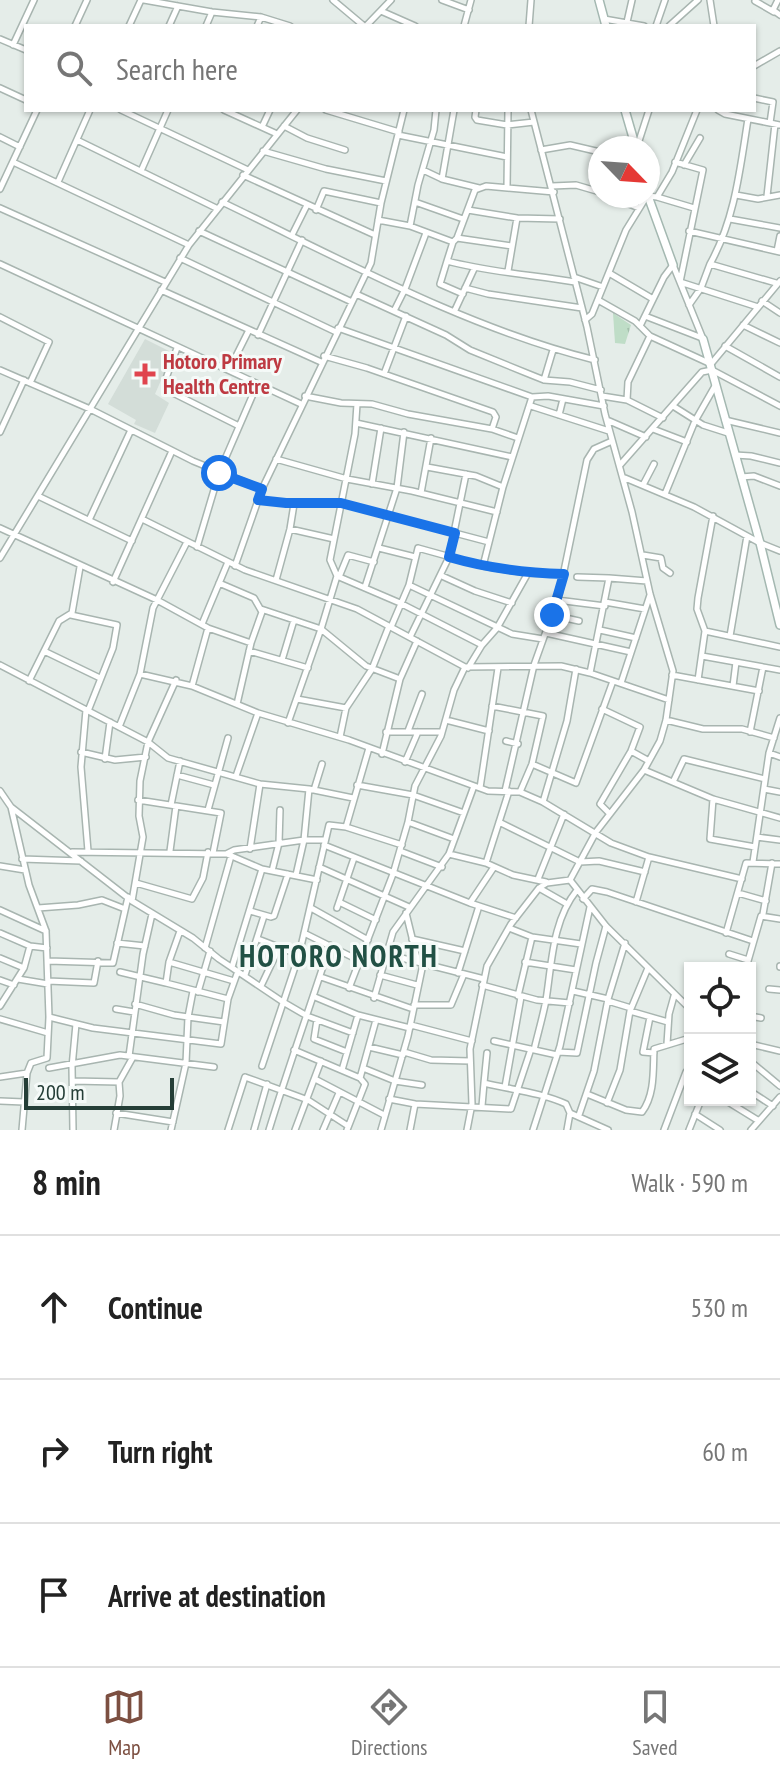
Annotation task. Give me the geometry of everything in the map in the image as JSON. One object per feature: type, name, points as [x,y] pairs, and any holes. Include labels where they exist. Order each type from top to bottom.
[{"type":"street","points":[[76,24],[87,0]]},
{"type":"street","points":[[130,24],[143,0],[261,17],[284,24]]},
{"type":"street","points":[[333,0],[363,24]]},
{"type":"street","points":[[367,24],[391,0]]},
{"type":"street","points":[[442,0],[469,10]]},
{"type":"street","points":[[465,24],[471,0]]},
{"type":"street","points":[[529,24],[531,0]]},
{"type":"street","points":[[599,0],[605,22],[636,24]]},
{"type":"street","points":[[627,22],[632,0]]},
{"type":"street","points":[[657,24],[665,0]]},
{"type":"street","points":[[671,24],[698,0]]},
{"type":"street","points":[[710,0],[714,24]]},
{"type":"street","points":[[755,1],[777,13],[778,0]]},
{"type":"street","points":[[13,45],[31,1]]},
{"type":"street","points":[[170,24],[178,6]]},
{"type":"street","points":[[381,11],[410,24]]},
{"type":"street","points":[[207,24],[212,12]]},
{"type":"street","points":[[258,24],[261,17]]},
{"type":"street","points":[[0,39],[24,49]]},
{"type":"street","points":[[756,65],[779,54]]},
{"type":"street","points":[[0,88],[24,99]]},
{"type":"street","points":[[756,98],[773,102],[775,124],[767,196]]},
{"type":"street","points":[[0,189],[36,112]]},
{"type":"street","points":[[58,182],[89,112]]},
{"type":"street","points":[[129,112],[316,210],[375,235]]},
{"type":"street","points":[[141,172],[167,112]]},
{"type":"street","points":[[228,112],[277,134]]},
{"type":"street","points":[[262,127],[269,112]]},
{"type":"street","points":[[0,558],[180,258],[295,112]]},
{"type":"street","points":[[332,112],[431,142],[507,157]]},
{"type":"street","points":[[235,566],[262,489],[367,273],[403,112]]},
{"type":"street","points":[[410,226],[436,112]]},
{"type":"street","points":[[442,179],[454,112]]},
{"type":"street","points":[[476,112],[477,120],[507,125],[531,115],[553,189],[650,594],[672,661],[669,700],[660,741],[644,770],[596,832],[570,880]]},
{"type":"street","points":[[507,188],[508,112]]},
{"type":"street","points":[[626,112],[633,136]]},
{"type":"street","points":[[641,136],[648,112]]},
{"type":"street","points":[[660,191],[696,112]]},
{"type":"street","points":[[722,112],[775,124]]},
{"type":"street","points":[[689,305],[701,288],[724,240],[736,195],[748,119]]},
{"type":"street","points":[[284,126],[307,138],[345,150]]},
{"type":"street","points":[[0,137],[20,147]]},
{"type":"street","points":[[684,165],[700,138]]},
{"type":"street","points":[[77,140],[217,208]]},
{"type":"street","points":[[541,150],[570,145],[588,149]]},
{"type":"street","points":[[263,151],[326,169],[386,181]]},
{"type":"street","points":[[13,162],[189,245]]},
{"type":"street","points":[[675,162],[703,170],[680,282]]},
{"type":"street","points":[[423,170],[442,179],[479,188]]},
{"type":"street","points":[[582,308],[464,291],[440,284],[463,219],[474,192],[479,188],[553,189],[576,185],[588,188]]},
{"type":"street","points":[[316,210],[324,191],[381,203]]},
{"type":"street","points":[[736,195],[756,199],[780,195]]},
{"type":"street","points":[[660,198],[694,208]]},
{"type":"street","points":[[222,202],[367,273],[553,350],[595,360]]},
{"type":"street","points":[[415,202],[463,219]]},
{"type":"street","points":[[292,235],[307,205]]},
{"type":"street","points":[[0,208],[165,282]]},
{"type":"street","points":[[585,320],[591,316],[626,230],[639,208]]},
{"type":"street","points":[[652,208],[703,339],[778,608],[780,625]]},
{"type":"street","points":[[468,210],[517,218],[560,219]]},
{"type":"street","points":[[508,271],[517,218]]},
{"type":"street","points":[[730,219],[780,228]]},
{"type":"street","points":[[378,220],[455,240],[512,246]]},
{"type":"street","points":[[199,231],[352,302]]},
{"type":"street","points":[[689,231],[779,252],[780,236]]},
{"type":"street","points":[[394,311],[426,233]]},
{"type":"street","points":[[258,335],[302,240]]},
{"type":"street","points":[[180,258],[337,330],[532,397],[542,395],[604,406]]},
{"type":"street","points":[[447,261],[474,269],[574,279],[603,287]]},
{"type":"street","points":[[0,264],[301,404]]},
{"type":"street","points":[[620,466],[702,372],[711,367],[778,282],[710,264]]},
{"type":"street","points":[[640,326],[673,265]]},
{"type":"street","points":[[455,310],[474,269]]},
{"type":"street","points":[[609,273],[653,299]]},
{"type":"street","points":[[680,282],[760,304],[780,313]]},
{"type":"street","points":[[161,290],[258,335],[323,359],[384,374],[493,412],[496,417],[492,429]]},
{"type":"street","points":[[356,294],[470,350],[544,380],[570,382],[627,400],[663,418]]},
{"type":"street","points":[[598,300],[640,326],[650,336],[780,406]]},
{"type":"street","points":[[384,374],[406,316]]},
{"type":"street","points":[[645,316],[703,339]]},
{"type":"street","points":[[0,317],[49,342],[0,432]]},
{"type":"street","points":[[743,325],[780,343]]},
{"type":"street","points":[[229,370],[249,330]]},
{"type":"street","points":[[627,400],[628,382],[650,336]]},
{"type":"street","points":[[725,346],[780,377]]},
{"type":"street","points":[[177,348],[165,389],[239,426]]},
{"type":"street","points":[[544,380],[553,350]]},
{"type":"street","points":[[0,370],[90,409],[219,473],[262,489]]},
{"type":"street","points":[[197,547],[219,473],[257,385]]},
{"type":"street","points":[[665,494],[695,421],[715,386]]},
{"type":"street","points":[[305,396],[341,403],[372,404],[408,414],[492,429],[518,438]]},
{"type":"street","points":[[483,566],[503,487],[532,397]]},
{"type":"street","points":[[559,415],[563,399]]},
{"type":"street","points":[[357,404],[347,479],[330,560],[338,577],[400,603],[482,645]]},
{"type":"street","points":[[531,406],[610,431]]},
{"type":"street","points":[[673,406],[695,421],[728,433]]},
{"type":"street","points":[[607,420],[646,437]]},
{"type":"street","points":[[725,420],[780,433]]},
{"type":"street","points":[[356,423],[512,457]]},
{"type":"street","points":[[372,484],[381,428]]},
{"type":"street","points":[[653,429],[687,442]]},
{"type":"street","points":[[89,520],[131,430]]},
{"type":"street","points":[[365,587],[397,488],[404,432]]},
{"type":"street","points":[[421,493],[431,438]]},
{"type":"street","points":[[486,863],[507,791],[534,665],[564,574],[587,460],[594,449],[612,441]]},
{"type":"street","points":[[113,582],[172,451]]},
{"type":"street","points":[[735,455],[780,463]]},
{"type":"street","points":[[276,459],[347,479],[497,512]]},
{"type":"street","points":[[643,485],[654,464]]},
{"type":"street","points":[[427,467],[466,474],[503,487]]},
{"type":"street","points":[[410,637],[449,557],[466,474]]},
{"type":"street","points":[[741,477],[754,476],[780,486]]},
{"type":"street","points":[[624,478],[713,516],[780,551]]},
{"type":"street","points":[[38,496],[132,541]]},
{"type":"street","points":[[258,500],[294,504],[341,503],[489,542]]},
{"type":"street","points":[[276,581],[294,504]]},
{"type":"street","points":[[698,680],[705,631],[697,609],[698,598],[713,516]]},
{"type":"street","points":[[142,519],[235,566],[357,609],[466,668],[549,664],[590,673],[669,700]]},
{"type":"street","points":[[0,528],[157,600],[205,626],[251,643]]},
{"type":"street","points":[[290,529],[334,539]]},
{"type":"street","points":[[730,636],[747,536]]},
{"type":"street","points":[[119,727],[140,674],[149,623],[157,600],[187,542]]},
{"type":"street","points":[[340,737],[346,708],[372,669],[409,585],[417,549],[420,547],[483,566],[528,573],[564,574]]},
{"type":"street","points":[[379,548],[415,557]]},
{"type":"street","points":[[288,723],[329,599],[348,555],[374,562]]},
{"type":"street","points":[[643,555],[661,558],[663,568],[670,573]]},
{"type":"street","points":[[192,686],[205,626],[228,562]]},
{"type":"street","points":[[71,615],[80,567]]},
{"type":"street","points":[[349,988],[393,874],[422,768],[442,732],[466,668],[497,628],[528,573]]},
{"type":"street","points":[[442,576],[512,603]]},
{"type":"street","points":[[577,577],[647,581]]},
{"type":"street","points":[[590,673],[609,578]]},
{"type":"street","points":[[219,583],[254,598],[261,609],[321,629],[372,669],[400,679]]},
{"type":"street","points":[[409,585],[497,628],[524,637],[597,642],[631,652]]},
{"type":"street","points":[[621,683],[650,594]]},
{"type":"street","points":[[557,600],[645,609]]},
{"type":"street","points":[[237,704],[261,609]]},
{"type":"street","points":[[29,681],[61,619],[71,615],[117,625],[113,648],[87,711],[81,752],[88,851]]},
{"type":"street","points":[[552,615],[579,621]]},
{"type":"street","points":[[282,660],[294,620]]},
{"type":"street","points":[[600,630],[636,638]]},
{"type":"street","points":[[705,631],[780,647]]},
{"type":"street","points":[[382,754],[400,679],[417,641]]},
{"type":"street","points":[[44,651],[100,678]]},
{"type":"street","points":[[249,651],[308,668]]},
{"type":"street","points":[[702,656],[780,670]]},
{"type":"street","points":[[733,686],[736,662]]},
{"type":"street","points":[[0,665],[148,742],[162,755],[260,784],[353,798]]},
{"type":"street","points":[[750,732],[763,667]]},
{"type":"street","points":[[374,998],[393,932],[442,867],[477,787],[498,668]]},
{"type":"street","points":[[543,802],[554,773],[572,701],[576,669]]},
{"type":"street","points":[[140,674],[176,680],[258,713],[340,737],[477,787],[520,792],[543,802],[611,843],[649,857],[742,879]]},
{"type":"street","points":[[672,675],[759,691]]},
{"type":"street","points":[[48,961],[113,963],[142,851],[138,800],[148,742],[176,680]]},
{"type":"street","points":[[532,764],[573,783],[577,782],[613,681]]},
{"type":"street","points":[[408,731],[422,694]]},
{"type":"street","points":[[297,699],[346,708]]},
{"type":"street","points":[[492,706],[543,716],[532,764],[520,792]]},
{"type":"street","points":[[602,709],[639,725],[640,729],[631,751],[600,804],[610,814]]},
{"type":"street","points":[[236,776],[258,713]]},
{"type":"street","points":[[753,862],[769,753],[780,718]]},
{"type":"street","points":[[446,720],[489,731]]},
{"type":"street","points":[[666,720],[703,729],[732,728],[774,738]]},
{"type":"street","points":[[105,759],[110,722]]},
{"type":"street","points":[[386,732],[442,732]]},
{"type":"street","points":[[405,762],[418,732]]},
{"type":"street","points":[[208,810],[228,738]]},
{"type":"street","points":[[506,741],[518,744]]},
{"type":"street","points":[[346,827],[369,748]]},
{"type":"street","points":[[631,751],[649,761]]},
{"type":"street","points":[[81,752],[115,760],[146,757]]},
{"type":"street","points":[[769,753],[780,757]]},
{"type":"street","points":[[673,782],[684,759],[765,779]]},
{"type":"street","points":[[170,851],[180,761]]},
{"type":"street","points":[[296,875],[312,790],[322,764]]},
{"type":"street","points":[[644,770],[713,799],[780,818]]},
{"type":"street","points":[[177,775],[214,785]]},
{"type":"street","points":[[250,849],[260,784]]},
{"type":"street","points":[[357,785],[413,795],[464,813]]},
{"type":"street","points":[[764,789],[780,792]]},
{"type":"street","points":[[0,791],[11,807],[130,899],[283,1002],[307,1016],[353,1033]]},
{"type":"street","points":[[713,799],[710,839],[755,847]]},
{"type":"street","points":[[136,883],[192,899],[203,878],[222,815],[220,811],[138,800]]},
{"type":"street","points":[[11,807],[25,870],[46,931],[48,961],[47,1058],[33,1062],[27,1073],[22,1130]]},
{"type":"street","points":[[272,871],[279,843],[280,810]]},
{"type":"street","points":[[538,879],[564,814]]},
{"type":"street","points":[[408,822],[454,839]]},
{"type":"street","points":[[499,822],[580,862],[599,861],[645,872]]},
{"type":"street","points":[[262,1066],[299,955],[329,825],[346,827],[442,867]]},
{"type":"street","points":[[757,837],[780,840]]},
{"type":"street","points":[[171,1130],[186,1063],[188,1017],[204,971],[228,855],[234,850],[304,840],[324,843],[393,874],[516,918]]},
{"type":"street","points":[[71,852],[170,851],[228,855],[262,869],[317,880]]},
{"type":"street","points":[[449,854],[547,883]]},
{"type":"street","points":[[636,902],[649,857]]},
{"type":"street","points":[[354,858],[338,905],[376,920]]},
{"type":"street","points":[[22,859],[81,861]]},
{"type":"street","points":[[726,933],[745,865],[753,862],[780,864]]},
{"type":"street","points":[[729,954],[748,960],[763,914],[772,863]]},
{"type":"street","points":[[0,866],[25,870]]},
{"type":"street","points":[[319,867],[385,895],[408,909]]},
{"type":"street","points":[[470,903],[494,867]]},
{"type":"street","points":[[49,1017],[131,1033],[221,1044],[235,969],[262,869]]},
{"type":"street","points":[[250,911],[274,916],[288,874]]},
{"type":"street","points":[[467,1130],[472,1106],[472,1041],[490,959],[539,888],[547,883],[570,880]]},
{"type":"street","points":[[570,880],[606,926],[684,1003]]},
{"type":"street","points":[[539,888],[567,904]]},
{"type":"street","points":[[583,899],[592,889],[753,941]]},
{"type":"street","points":[[389,1099],[415,1104],[513,1108],[546,1001],[555,940],[567,904],[577,890]]},
{"type":"street","points":[[738,893],[766,901]]},
{"type":"street","points":[[38,908],[102,900],[125,909]]},
{"type":"street","points":[[321,977],[374,998],[413,1007],[451,1005],[479,906]]},
{"type":"street","points":[[533,1130],[558,1053],[590,907]]},
{"type":"street","points":[[311,908],[368,940]]},
{"type":"street","points":[[381,1130],[418,985],[420,963],[412,939],[408,909]]},
{"type":"street","points":[[0,910],[46,931]]},
{"type":"street","points":[[114,1130],[119,1082],[131,1056],[135,1004],[152,914]]},
{"type":"street","points":[[763,914],[780,919]]},
{"type":"street","points":[[244,976],[264,916]]},
{"type":"street","points":[[494,1041],[558,1053],[577,1053],[606,926]]},
{"type":"street","points":[[509,928],[532,937],[581,944]]},
{"type":"street","points":[[166,983],[169,962],[180,931]]},
{"type":"street","points":[[0,933],[30,946],[47,948]]},
{"type":"street","points":[[304,933],[360,961]]},
{"type":"street","points":[[505,1087],[525,962],[532,937]]},
{"type":"street","points":[[258,939],[299,955]]},
{"type":"street","points":[[412,939],[465,951]]},
{"type":"street","points":[[117,943],[145,946]]},
{"type":"street","points":[[579,1115],[597,1058],[608,1000],[625,943]]},
{"type":"street","points":[[269,1130],[330,945]]},
{"type":"street","points":[[0,1006],[24,968],[30,946]]},
{"type":"street","points":[[260,987],[279,948]]},
{"type":"street","points":[[386,954],[461,974],[519,996],[570,1003]]},
{"type":"street","points":[[0,958],[24,968]]},
{"type":"street","points":[[0,980],[94,983],[98,961]]},
{"type":"street","points":[[169,962],[234,981]]},
{"type":"street","points":[[525,962],[576,970]]},
{"type":"street","points":[[607,1103],[620,1070],[630,1009],[648,968]]},
{"type":"street","points":[[120,972],[228,999]]},
{"type":"street","points":[[380,975],[418,985]]},
{"type":"street","points":[[769,989],[780,990]]},
{"type":"street","points":[[573,991],[668,1022]]},
{"type":"street","points":[[667,1044],[668,1022],[675,995]]},
{"type":"street","points":[[315,997],[358,1015],[472,1041]]},
{"type":"street","points":[[135,1004],[224,1022]]},
{"type":"street","points":[[116,1009],[134,1012]]},
{"type":"street","points":[[342,1070],[358,1015]]},
{"type":"street","points":[[650,1017],[643,1052],[654,1053]]},
{"type":"street","points":[[756,1017],[761,1018]]},
{"type":"street","points":[[0,1019],[48,1033]]},
{"type":"street","points":[[317,1020],[314,1039],[347,1052]]},
{"type":"street","points":[[360,1078],[376,1020]]},
{"type":"street","points":[[73,1130],[76,1024]]},
{"type":"street","points":[[587,1094],[626,1110],[644,1111],[652,1086],[656,1047],[684,1040]]},
{"type":"street","points":[[756,1045],[780,1051]]},
{"type":"street","points":[[369,1047],[431,1060],[470,1061]]},
{"type":"street","points":[[228,1130],[245,1077],[308,1100],[349,1128],[365,1084],[360,1078],[294,1050]]},
{"type":"street","points":[[482,1106],[487,1053]]},
{"type":"street","points":[[49,1068],[73,1065],[88,1059],[131,1056],[214,1067]]},
{"type":"street","points":[[295,1130],[321,1061]]},
{"type":"street","points":[[756,1066],[780,1086]]},
{"type":"street","points":[[363,1068],[395,1081],[422,1085]]},
{"type":"street","points":[[0,1077],[27,1073]]},
{"type":"street","points":[[664,1130],[684,1077]]},
{"type":"street","points":[[315,1079],[384,1115]]},
{"type":"street","points":[[73,1081],[119,1082]]},
{"type":"street","points":[[484,1083],[544,1094],[568,1105],[567,1130]]},
{"type":"street","points":[[254,1130],[267,1084]]},
{"type":"street","points":[[323,1130],[339,1093]]},
{"type":"street","points":[[756,1094],[776,1105]]},
{"type":"street","points":[[751,1130],[780,1097]]},
{"type":"street","points":[[0,1101],[24,1102]]},
{"type":"street","points":[[410,1130],[415,1104]]},
{"type":"street","points":[[689,1130],[698,1106]]},
{"type":"street","points":[[735,1106],[759,1121]]},
{"type":"street","points":[[116,1113],[173,1122]]},
{"type":"street","points":[[570,1113],[608,1130]]},
{"type":"street","points":[[695,1114],[720,1130]]},
{"type":"shaded area","name":"Hotoro Primary Health Centre","points":[[145,339],[173,353],[155,394],[169,403],[155,433],[134,424],[136,420],[108,404]]},
{"type":"green space","points":[[613,313],[631,325],[625,344],[615,343]]},
{"type":"place","name":"Hotoro Primary Health Centre","points":[[145,374]]},
{"type":"district","name":"HOTORO NORTH","points":[[339,955]]},
{"type":"route","points":[[219,473],[262,489],[258,500],[341,503],[455,533],[449,557],[528,573],[564,574],[552,615]]}]
